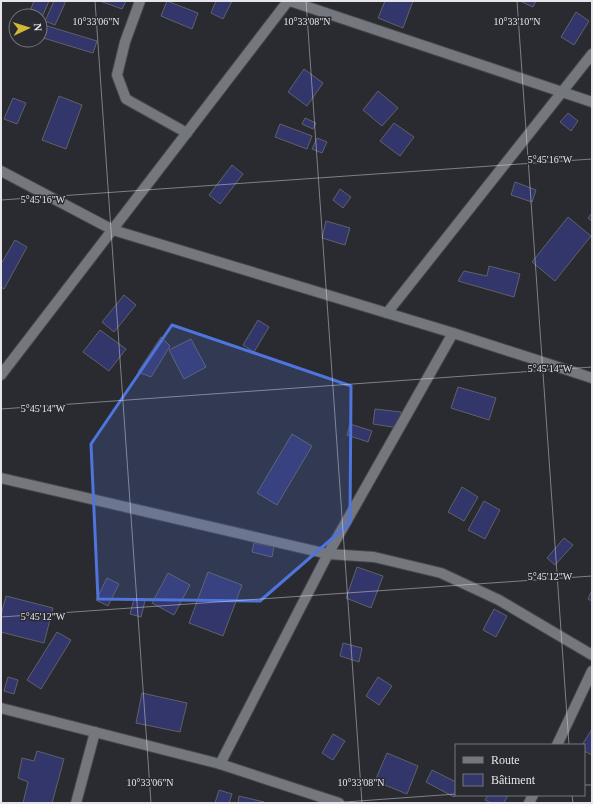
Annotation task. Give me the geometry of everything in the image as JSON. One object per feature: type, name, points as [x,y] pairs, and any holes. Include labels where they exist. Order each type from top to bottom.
[{"type":"street","points":[[140,1],[125,42],[117,75],[119,81],[126,99],[187,133]]},
{"type":"street","points":[[1,375],[289,1],[592,102]]},
{"type":"street","points":[[387,313],[592,54]]},
{"type":"street","points":[[1,171],[113,230],[453,332],[592,378]]},
{"type":"street","points":[[220,764],[328,554],[453,332]]},
{"type":"street","points":[[1,478],[328,554],[374,556],[441,573],[499,600],[592,655]]},
{"type":"street","points":[[557,744],[592,671]]},
{"type":"street","points":[[1,708],[220,764],[339,803]]},
{"type":"street","points":[[76,803],[95,732]]},
{"type":"highlighted area","points":[[172,325],[351,386],[350,523],[260,601],[98,599],[91,444]]},
{"type":"building","points":[[34,1],[49,1],[46,8],[31,8]]},
{"type":"building","points":[[54,1],[66,1],[55,25],[48,22],[48,14]]},
{"type":"building","points":[[100,1],[126,1],[122,9]]},
{"type":"building","points":[[167,1],[198,13],[192,29],[161,16]]},
{"type":"building","points":[[216,1],[232,1],[223,19],[211,13]]},
{"type":"building","points":[[385,1],[413,1],[403,28],[378,18]]},
{"type":"building","points":[[520,1],[536,1],[533,7]]},
{"type":"building","points":[[576,12],[589,21],[574,45],[561,37]]},
{"type":"building","points":[[48,26],[97,41],[93,53],[48,39]]},
{"type":"building","points":[[304,69],[323,83],[307,106],[288,92]]},
{"type":"building","points":[[378,91],[398,108],[382,126],[363,110]]},
{"type":"building","points":[[59,96],[82,105],[66,149],[42,140]]},
{"type":"building","points":[[13,98],[26,103],[17,124],[4,119]]},
{"type":"building","points":[[568,113],[578,121],[571,131],[560,122]]},
{"type":"building","points":[[305,118],[316,123],[313,129],[302,124]]},
{"type":"building","points":[[394,123],[414,137],[400,156],[380,141]]},
{"type":"building","points":[[280,124],[312,136],[307,149],[275,137]]},
{"type":"building","points":[[317,138],[327,142],[322,153],[312,149]]},
{"type":"building","points":[[232,165],[243,174],[220,204],[209,195]]},
{"type":"building","points":[[515,182],[536,190],[532,202],[511,195]]},
{"type":"building","points":[[340,189],[351,197],[343,208],[333,200]]},
{"type":"building","points":[[592,213],[592,221],[588,218]]},
{"type":"building","points":[[568,217],[591,236],[555,281],[532,262]]},
{"type":"building","points":[[326,221],[350,228],[345,245],[322,238]]},
{"type":"building","points":[[15,240],[27,247],[4,289],[1,287],[1,264]]},
{"type":"building","points":[[489,266],[520,274],[514,297],[458,281],[464,271],[487,276]]},
{"type":"building","points":[[124,295],[136,305],[114,332],[102,322]]},
{"type":"building","points":[[258,320],[269,327],[254,352],[243,345]]},
{"type":"building","points":[[100,330],[126,349],[109,371],[83,352]]},
{"type":"building","points":[[161,337],[170,346],[151,377],[138,372]]},
{"type":"building","points":[[191,339],[206,367],[184,379],[169,350]]},
{"type":"building","points":[[458,387],[496,398],[489,420],[451,408]]},
{"type":"building","points":[[375,409],[401,412],[399,428],[373,424]]},
{"type":"building","points":[[350,424],[372,431],[368,442],[347,435]]},
{"type":"building","points":[[292,434],[312,446],[277,505],[257,493]]},
{"type":"building","points":[[462,487],[478,497],[464,521],[448,512]]},
{"type":"building","points":[[484,501],[500,510],[485,539],[468,530]]},
{"type":"building","points":[[564,538],[573,545],[555,565],[547,558]]},
{"type":"building","points":[[254,543],[274,547],[272,557],[252,552]]},
{"type":"building","points":[[357,567],[383,576],[371,608],[346,598]]},
{"type":"building","points":[[208,572],[242,585],[223,636],[189,623]]},
{"type":"building","points":[[168,573],[190,585],[174,615],[152,603]]},
{"type":"building","points":[[107,578],[119,584],[108,606],[96,600]]},
{"type":"building","points":[[592,590],[592,601],[588,599]]},
{"type":"building","points":[[6,596],[53,608],[44,643],[1,632],[1,615]]},
{"type":"building","points":[[134,599],[145,601],[141,617],[130,614]]},
{"type":"building","points":[[494,609],[507,616],[496,637],[483,630]]},
{"type":"building","points":[[57,632],[71,640],[41,689],[27,680]]},
{"type":"building","points":[[343,643],[362,648],[359,662],[340,656]]},
{"type":"building","points":[[8,677],[18,680],[14,694],[4,691]]},
{"type":"building","points":[[378,677],[392,686],[379,705],[366,696]]},
{"type":"building","points":[[142,693],[187,703],[180,732],[136,723]]},
{"type":"building","points":[[592,729],[592,755],[585,752],[585,744],[583,744]]},
{"type":"building","points":[[333,734],[345,741],[333,760],[322,753]]},
{"type":"building","points":[[37,751],[64,759],[52,803],[23,803],[28,782],[18,778],[22,758],[34,761]]},
{"type":"building","points":[[387,753],[418,766],[407,794],[375,781]]},
{"type":"building","points":[[432,770],[455,782],[454,797],[426,782]]},
{"type":"building","points":[[219,790],[232,794],[229,803],[215,803]]},
{"type":"building","points":[[239,796],[264,802],[264,803],[238,803]]},
{"type":"building","points":[[487,796],[508,796],[504,803],[491,803],[485,800]]}]
